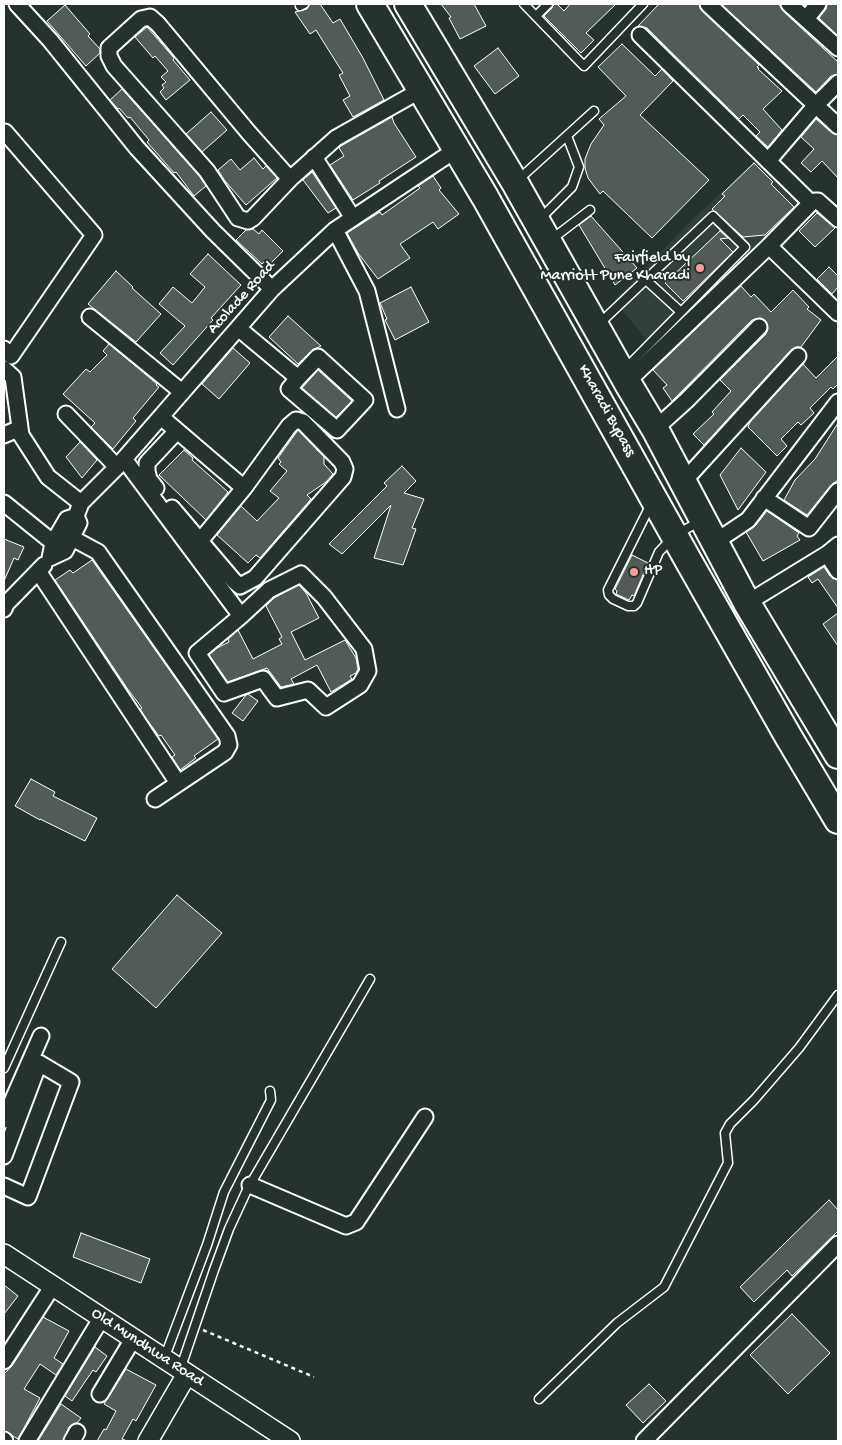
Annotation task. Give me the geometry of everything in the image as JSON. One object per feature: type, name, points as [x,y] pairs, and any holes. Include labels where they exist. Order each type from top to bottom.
[{"type":"highway","name":"Kharadi Bypass","points":[[370,4],[457,149],[674,536],[838,820]]},
{"type":"highway","name":"Kharadi Bypass","points":[[408,4],[514,182],[624,377],[655,428],[747,603],[838,755]]},
{"type":"street","points":[[17,4],[50,40],[137,148],[213,230],[272,289]]},
{"type":"street","points":[[708,4],[838,126]]},
{"type":"street","points":[[789,4],[837,46]]},
{"type":"street","points":[[806,19],[818,4]]},
{"type":"street","points":[[290,178],[150,17],[141,19],[108,48],[109,56],[114,66],[208,171],[238,218],[248,220],[253,218],[290,178],[336,138],[421,90]]},
{"type":"street","points":[[640,35],[811,203]]},
{"type":"street","points":[[768,161],[838,82]]},
{"type":"street","points":[[4,133],[94,235],[11,356],[4,349]]},
{"type":"street","name":"Acolade Road","points":[[4,609],[6,604],[60,548],[67,518],[79,509],[121,463],[272,289],[335,230],[457,149]]},
{"type":"street","points":[[314,157],[353,218]]},
{"type":"street","points":[[624,377],[769,246],[811,203],[818,201],[838,219]]},
{"type":"street","points":[[335,230],[367,290],[396,409]]},
{"type":"street","points":[[769,246],[838,313]]},
{"type":"street","points":[[90,317],[182,392]]},
{"type":"street","points":[[655,428],[686,402],[759,327]]},
{"type":"street","points":[[238,328],[298,378]]},
{"type":"street","points":[[683,482],[798,356]]},
{"type":"street","points":[[318,357],[365,400],[337,430],[289,389],[298,378],[318,357]]},
{"type":"street","points":[[4,368],[13,377],[21,435],[48,477],[79,509]]},
{"type":"street","points":[[709,531],[748,520],[838,402]]},
{"type":"street","points":[[66,414],[121,463],[241,616]]},
{"type":"street","points":[[161,417],[244,488]]},
{"type":"street","points":[[177,431],[147,463],[148,479],[200,541],[234,581],[240,586],[255,578],[343,477],[345,469],[342,462],[304,422],[296,420],[289,426],[244,488],[200,541]]},
{"type":"street","points":[[4,435],[20,428]]},
{"type":"street","points":[[764,498],[809,528],[838,491]]},
{"type":"street","points":[[4,503],[60,548],[98,552],[226,736],[229,745],[225,752],[155,799]]},
{"type":"street","points":[[747,603],[832,550],[838,572]]},
{"type":"street","points":[[38,572],[178,783]]},
{"type":"street","points":[[301,574],[324,597],[364,649],[368,671],[360,685],[326,707],[308,690],[277,698],[263,679],[224,693],[197,653],[241,616],[269,590],[301,574]]},
{"type":"street","points":[[4,1120],[41,1036]]},
{"type":"street","points":[[4,1156],[39,1063],[71,1082],[28,1197],[4,1186]]},
{"type":"street","points":[[250,1185],[346,1226],[356,1222],[426,1117]]},
{"type":"street","points":[[644,1441],[838,1244]]},
{"type":"street","name":"Old Mundhwa Road","points":[[4,1254],[290,1441]]},
{"type":"street","points":[[4,1361],[52,1287]]},
{"type":"street","points":[[27,1441],[101,1319]]},
{"type":"street","points":[[100,1394],[133,1339]]},
{"type":"street","points":[[148,1441],[184,1372]]},
{"type":"lane","points":[[524,4],[584,66],[643,4]]},
{"type":"lane","points":[[536,16],[548,4]]},
{"type":"lane","points":[[514,182],[594,111]]},
{"type":"lane","points":[[542,232],[572,187],[579,167],[567,136]]},
{"type":"lane","points":[[542,232],[590,210]]},
{"type":"lane","points":[[596,328],[713,216],[745,247],[681,312],[624,377]]},
{"type":"lane","points":[[646,280],[681,312]]},
{"type":"lane","points":[[654,498],[608,590],[613,599],[628,606],[634,606],[638,603],[659,552],[674,536],[709,531]]},
{"type":"lane","points":[[4,1068],[60,942]]},
{"type":"lane","points":[[184,1372],[195,1327],[229,1229],[250,1185],[370,979]]},
{"type":"lane","points":[[539,1399],[617,1324],[664,1287],[728,1163],[725,1133],[730,1124],[754,1100],[799,1048],[838,994]]},
{"type":"lane","points":[[164,1359],[207,1245],[224,1192],[271,1100],[270,1091]]},
{"type":"path","points":[[195,1327],[314,1377]]},
{"type":"shaded area","points":[[758,158],[802,203],[654,349],[614,300],[693,219]]},
{"type":"building","points":[[310,4],[320,4],[333,23],[340,19],[363,58],[384,100],[353,117],[343,100],[350,96],[339,75],[343,73],[316,30],[310,34],[295,12],[307,9]]},
{"type":"building","points":[[441,4],[474,4],[486,26],[460,39],[449,18],[451,17]]},
{"type":"building","points":[[554,4],[557,4],[564,11],[570,4],[616,4],[586,33],[594,40],[581,53],[544,16]]},
{"type":"building","points":[[659,4],[699,4],[702,11],[759,65],[758,69],[782,91],[763,109],[782,130],[768,147],[756,136],[760,132],[743,115],[739,119],[647,28],[638,26]]},
{"type":"building","points":[[721,4],[779,4],[783,11],[838,62],[838,74],[831,76],[816,92]]},
{"type":"building","points":[[827,4],[838,4],[838,36],[819,18],[826,9]]},
{"type":"building","points":[[65,5],[90,34],[88,36],[100,49],[100,53],[86,66],[47,21]]},
{"type":"building","points":[[147,27],[190,80],[166,100],[160,92],[164,88],[162,85],[166,82],[161,77],[168,71],[155,56],[153,58],[135,37]]},
{"type":"building","points":[[622,44],[655,76],[662,69],[673,81],[640,115],[709,180],[652,238],[603,191],[600,194],[588,178],[585,168],[585,159],[591,144],[604,125],[599,119],[626,96],[598,67]]},
{"type":"building","points":[[498,48],[519,76],[495,94],[474,66]]},
{"type":"building","points":[[122,89],[200,177],[206,186],[194,196],[176,172],[174,173],[147,142],[149,140],[130,117],[128,118],[110,100]]},
{"type":"building","points":[[211,112],[227,130],[202,152],[186,134]]},
{"type":"building","points":[[392,117],[416,157],[353,200],[330,165],[344,156],[339,148],[341,146]]},
{"type":"building","points":[[816,119],[832,133],[838,135],[838,178],[822,161],[811,172],[801,163],[814,149],[801,137]]},
{"type":"building","points":[[254,158],[263,169],[266,166],[277,178],[246,205],[218,170],[231,159],[240,170]]},
{"type":"building","points":[[754,163],[773,182],[771,184],[794,207],[765,235],[743,237],[712,209],[725,196],[722,194]]},
{"type":"building","points":[[312,172],[336,208],[328,213],[303,180]]},
{"type":"building","points":[[433,176],[441,188],[439,190],[459,214],[438,229],[433,222],[400,244],[410,258],[378,279],[358,253],[347,233],[380,212],[382,215],[420,188],[418,186]]},
{"type":"building","points":[[817,213],[835,228],[815,247],[799,231]]},
{"type":"building","points":[[591,216],[637,268],[615,285],[579,225]]},
{"type":"building","points":[[253,229],[259,234],[262,230],[283,251],[268,266],[264,262],[262,264],[236,240],[246,230]]},
{"type":"building","name":"Fairfield by Marriott Pune Kharadi","points":[[720,231],[728,238],[720,239],[733,252],[683,301],[665,283]]},
{"type":"building","points":[[208,254],[241,285],[173,365],[160,353],[185,326],[159,304],[173,287],[192,303],[205,287],[190,274]]},
{"type":"building","points":[[829,267],[838,276],[838,287],[832,294],[817,279]]},
{"type":"building","points":[[116,271],[161,314],[136,342],[88,304]]},
{"type":"building","points":[[741,286],[751,297],[754,294],[771,312],[793,290],[809,307],[807,309],[821,320],[801,347],[791,350],[704,445],[693,434],[714,414],[712,412],[731,391],[720,380],[766,334],[768,329],[766,321],[761,318],[752,320],[672,401],[663,388],[667,385],[653,370]]},
{"type":"building","points":[[411,287],[429,322],[395,340],[385,320],[387,319],[380,303]]},
{"type":"building","points":[[288,316],[321,346],[312,350],[298,364],[269,337]]},
{"type":"building","points":[[109,344],[159,387],[133,418],[136,421],[113,449],[91,427],[95,423],[63,394],[86,369],[90,372],[107,355],[103,351]]},
{"type":"building","points":[[233,348],[250,363],[219,399],[202,384]]},
{"type":"building","points":[[838,356],[838,384],[833,389],[831,387],[810,408],[814,413],[801,425],[798,422],[781,439],[787,446],[777,456],[748,427],[750,422],[803,364],[816,378]]},
{"type":"building","points":[[318,370],[352,401],[336,417],[302,388]]},
{"type":"building","points":[[838,423],[838,480],[831,485],[807,515],[784,500],[795,480],[815,459]]},
{"type":"building","points":[[298,430],[324,457],[324,464],[333,474],[326,482],[307,495],[311,499],[260,558],[256,555],[248,563],[217,535],[241,506],[257,521],[279,498],[270,491],[287,471],[279,464],[281,462],[278,458]]},
{"type":"building","points":[[80,442],[97,460],[82,478],[66,457]]},
{"type":"building","points":[[741,448],[766,472],[738,510],[720,475]]},
{"type":"building","points":[[184,450],[193,458],[192,460],[228,492],[206,520],[159,475]]},
{"type":"building","points":[[402,466],[416,481],[404,493],[424,499],[412,528],[416,529],[403,565],[374,558],[391,505],[342,554],[329,544],[387,486],[384,483]]},
{"type":"building","points":[[767,511],[799,533],[797,536],[800,540],[763,561],[746,532],[755,526]]},
{"type":"building","points":[[4,539],[24,547],[18,560],[14,558],[4,581]]},
{"type":"building","points":[[632,555],[648,563],[634,596],[632,595],[629,600],[616,594],[617,591],[615,589]]},
{"type":"building","points":[[92,560],[218,739],[194,756],[196,758],[180,770],[172,757],[175,755],[161,735],[159,736],[147,720],[140,709],[142,708],[55,580],[70,570],[73,573]]},
{"type":"building","points":[[824,567],[830,576],[838,580],[838,608],[818,579],[812,583],[808,577]]},
{"type":"building","points":[[299,585],[306,593],[319,618],[291,632],[305,660],[345,640],[356,658],[358,669],[356,673],[350,676],[352,679],[331,692],[317,665],[291,679],[294,684],[281,687],[267,668],[228,682],[209,655],[217,648],[229,642],[228,639],[238,630],[253,659],[282,644],[279,639],[282,637],[266,606],[274,598]]},
{"type":"building","points":[[838,613],[838,646],[823,624]]},
{"type":"building","points":[[248,694],[258,701],[243,721],[232,713]]},
{"type":"building","points":[[31,779],[55,792],[53,796],[97,818],[85,841],[15,806]]},
{"type":"building","points":[[177,895],[222,933],[156,1008],[112,969]]},
{"type":"building","points":[[829,1200],[838,1210],[838,1231],[792,1276],[787,1270],[754,1302],[740,1287]]},
{"type":"building","points":[[81,1233],[150,1259],[141,1283],[73,1257]]},
{"type":"building","points":[[4,1285],[18,1296],[4,1314]]},
{"type":"building","points":[[792,1314],[830,1353],[788,1394],[750,1355]]},
{"type":"building","points":[[43,1317],[69,1331],[54,1358],[63,1364],[56,1375],[40,1364],[24,1389],[40,1398],[18,1439],[4,1431],[4,1374],[12,1366]]},
{"type":"building","points":[[95,1347],[107,1356],[96,1372],[93,1370],[72,1401],[65,1396]]},
{"type":"building","points":[[126,1369],[156,1385],[136,1421],[133,1419],[122,1439],[127,1441],[97,1441],[104,1429],[106,1430],[116,1411],[104,1404]]},
{"type":"building","points":[[649,1384],[666,1401],[643,1423],[626,1405]]},
{"type":"building","points":[[61,1404],[81,1418],[77,1423],[69,1427],[63,1441],[38,1441]]},
{"type":"place","name":"Fairfield by Marriott Pune Kharadi","points":[[700,268]]},
{"type":"place","name":"HP","points":[[634,572]]}]
